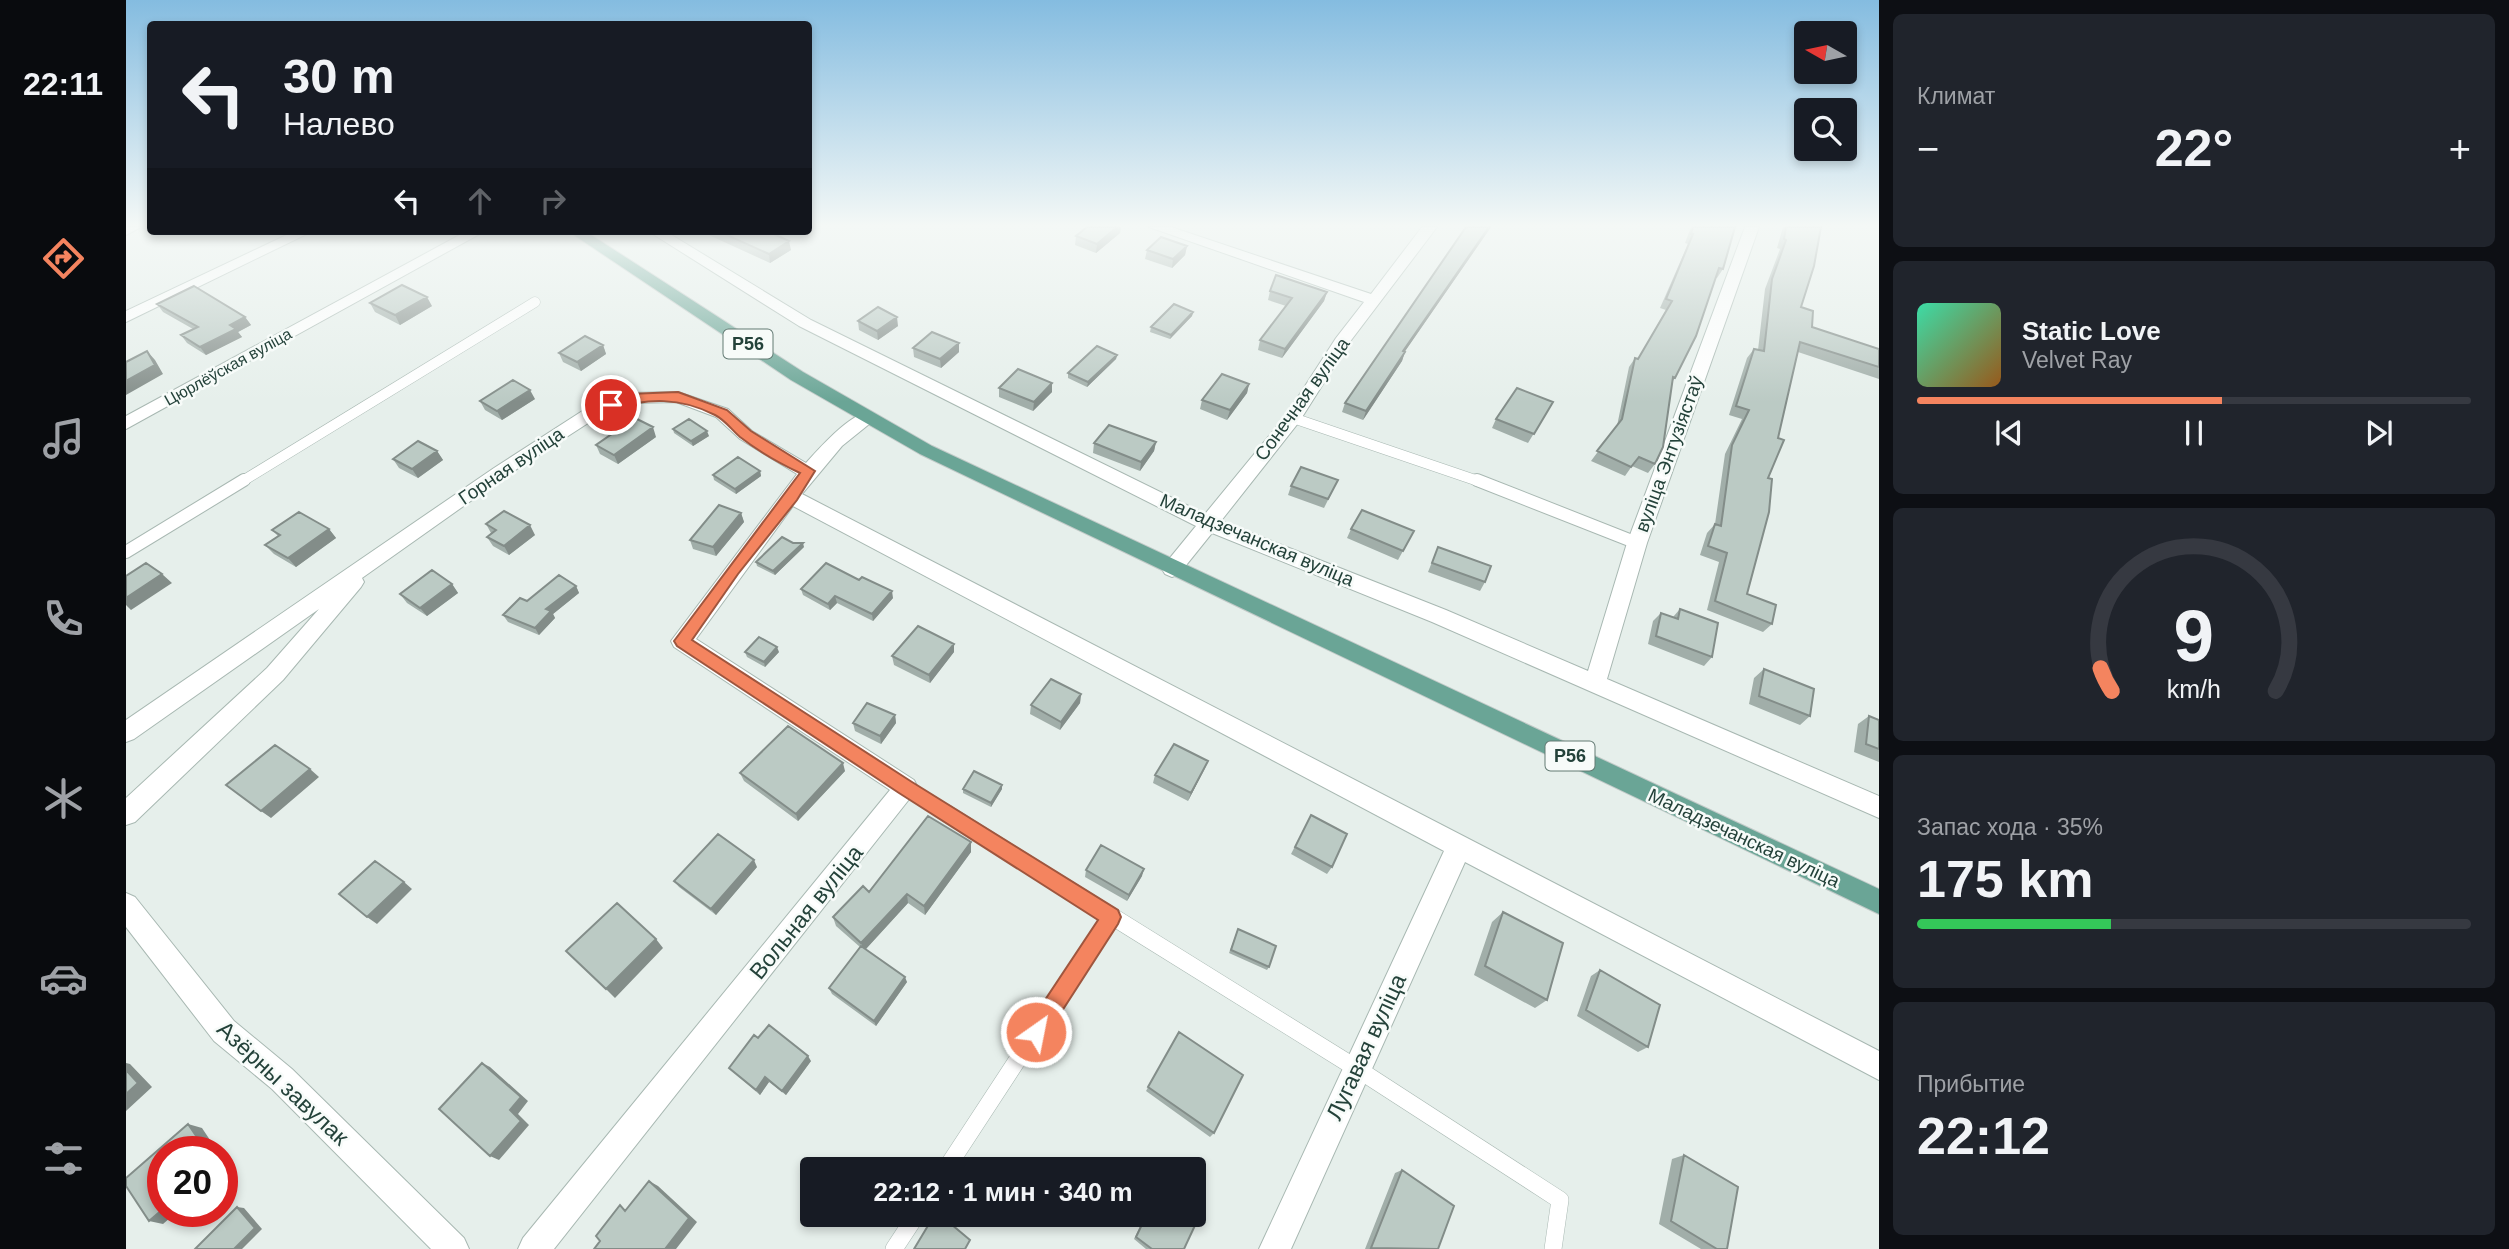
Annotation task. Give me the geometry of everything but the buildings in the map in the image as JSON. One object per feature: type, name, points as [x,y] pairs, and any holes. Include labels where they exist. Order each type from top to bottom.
[{"type":"main road","name":"Р56","points":[[658,285],[797,376],[867,417]]},
{"type":"main road","name":"Маладзечанская вуліца","points":[[867,417],[926,450],[1171,569],[1879,902]]},
{"type":"street","points":[[126,317],[192,285]]},
{"type":"street","name":"Цюрлёўская вуліца","points":[[126,423],[378,285]]},
{"type":"street","name":"Маладзечанская вуліца","points":[[744,285],[805,323],[1207,523],[1439,616],[1879,807]]},
{"type":"street","points":[[1330,285],[1374,300]]},
{"type":"street","name":"Сонечная вуліца","points":[[1171,569],[1293,418],[1342,341],[1385,285]]},
{"type":"street","name":"вуліца Энтузіястаў","points":[[1595,684],[1637,543],[1731,285]]},
{"type":"street","name":"Горная вуліца","points":[[126,732],[499,472],[593,412],[628,398],[678,397],[722,413],[746,435],[780,458],[808,471]]},
{"type":"street","points":[[867,417],[836,442],[808,471],[792,497],[733,570],[682,641],[906,788]]},
{"type":"street","points":[[792,497],[1879,1066]]},
{"type":"street","name":"Горная вуліца","points":[[126,814],[275,674],[370,562]]},
{"type":"street","name":"Вольная вуліца","points":[[536,1246],[906,788]]},
{"type":"street","name":"Лугавая вуліца","points":[[1275,1249],[1460,847]]},
{"type":"street","name":"Азёрны завулак","points":[[126,906],[225,1031],[282,1079],[453,1249]]},
{"type":"lane","points":[[126,552],[535,302]]},
{"type":"lane","points":[[1293,418],[1461,474],[1637,543]]},
{"type":"lane","points":[[906,788],[1356,1068],[1560,1200],[1553,1249]]},
{"type":"lane","points":[[954,1157],[1111,917]]},
{"type":"lane","points":[[894,1249],[908,1227]]},
{"type":"route","points":[[611,405],[628,398],[678,397],[722,413],[746,435],[780,458],[808,471],[792,497],[733,570],[682,641],[906,788],[1111,917],[1036,1032]]}]
